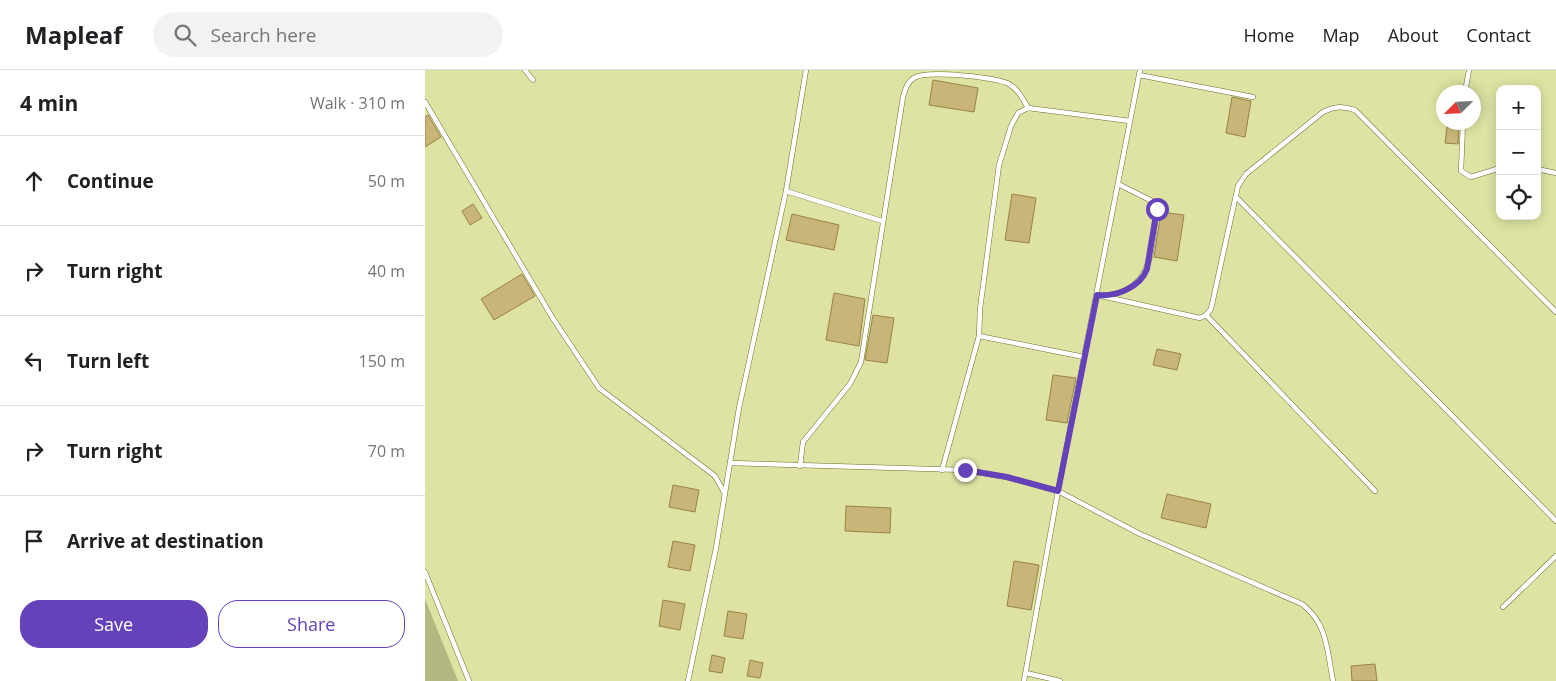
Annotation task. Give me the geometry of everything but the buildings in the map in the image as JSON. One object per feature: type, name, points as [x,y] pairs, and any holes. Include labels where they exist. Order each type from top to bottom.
[{"type":"lane","points":[[525,70],[533,80]]},
{"type":"lane","points":[[688,681],[725,495],[739,408],[785,191],[806,70]]},
{"type":"lane","points":[[1466,85],[1469,70]]},
{"type":"lane","points":[[1025,681],[1058,491],[1140,73],[1253,97]]},
{"type":"lane","points":[[800,466],[803,442],[850,384],[861,362],[903,98],[911,79],[930,74],[1005,82],[1015,89],[1028,108]]},
{"type":"lane","points":[[425,102],[552,316],[599,388],[715,476],[725,495]]},
{"type":"lane","points":[[1097,295],[1200,318],[1206,315],[1211,309],[1238,186],[1246,174],[1323,112],[1344,106],[1355,110],[1556,312]]},
{"type":"lane","points":[[942,470],[979,336],[980,309],[999,165],[1011,126],[1018,113],[1028,108],[1130,121]]},
{"type":"lane","points":[[1463,130],[1461,171],[1471,177],[1496,169]]},
{"type":"lane","points":[[1541,169],[1556,173]]},
{"type":"lane","points":[[1097,295],[1113,294],[1131,287],[1142,278],[1147,269],[1156,207],[1146,197],[1118,184]]},
{"type":"lane","points":[[785,191],[882,221]]},
{"type":"lane","points":[[1236,197],[1556,521]]},
{"type":"lane","points":[[1206,315],[1375,491]]},
{"type":"lane","points":[[979,336],[1084,356]]},
{"type":"lane","points":[[730,463],[985,472],[1058,491],[1141,534],[1302,604],[1318,618],[1322,627],[1333,681]]},
{"type":"lane","points":[[1503,607],[1556,556]]},
{"type":"lane","points":[[425,572],[469,681]]},
{"type":"lane","points":[[1026,673],[1060,681]]},
{"type":"green space","points":[[425,599],[458,681],[425,681]]},
{"type":"route","points":[[965,470],[985,472],[1058,491],[1097,295],[1106,296],[1131,287],[1145,274],[1157,209]]}]
